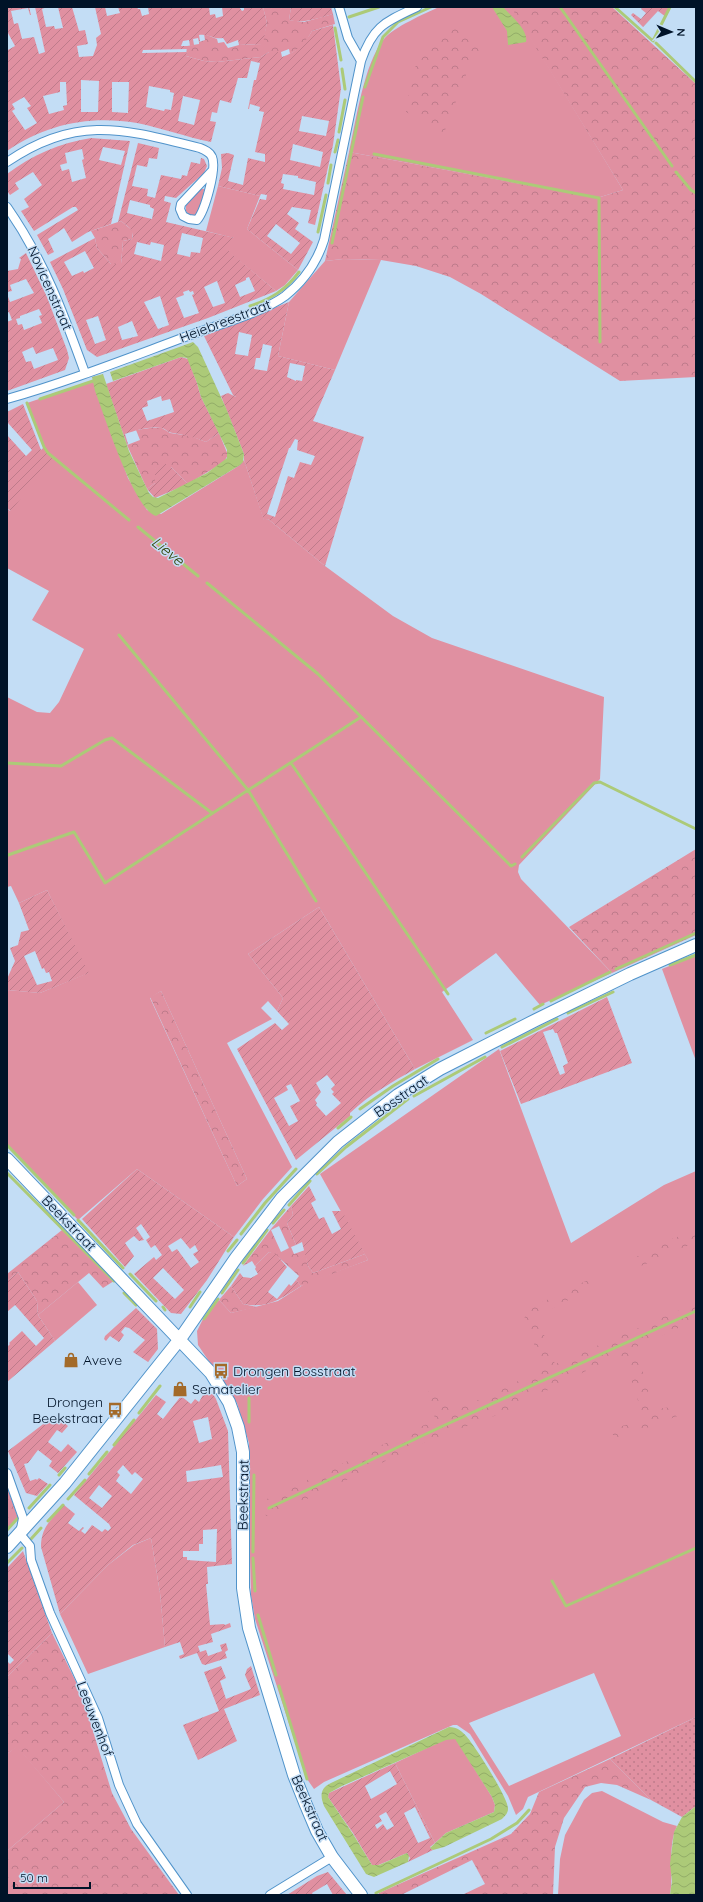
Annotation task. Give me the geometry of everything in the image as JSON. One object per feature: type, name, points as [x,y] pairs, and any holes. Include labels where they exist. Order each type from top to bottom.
[{"type":"street","points":[[339,7],[348,38],[361,61]]},
{"type":"street","name":"Heiebreestraat","points":[[7,399],[85,373],[253,312],[283,297],[307,274],[320,254],[337,184],[361,61],[367,44],[374,33],[386,22],[417,7]]},
{"type":"street","points":[[7,162],[36,144],[51,138],[84,130],[112,129],[138,133],[200,148],[208,151],[212,157],[212,171],[202,214],[197,220],[185,218],[181,213],[181,204],[212,171]]},
{"type":"street","name":"Novicenstraat","points":[[7,207],[35,250],[46,271],[85,373]]},
{"type":"street","name":"Bosstraat","points":[[7,1547],[94,1448],[180,1339],[236,1258],[282,1198],[338,1142],[398,1095],[440,1069],[630,974],[696,945]]},
{"type":"street","name":"Beekstraat","points":[[7,1159],[180,1339],[211,1373],[229,1402],[238,1427],[243,1452],[242,1565],[244,1609],[294,1775],[317,1831],[332,1857],[361,1895]]},
{"type":"street","points":[[7,1473],[23,1518],[20,1534]]},
{"type":"street","name":"Leeuwenhof","points":[[20,1534],[30,1546],[31,1560],[50,1613],[98,1718],[119,1785],[137,1824],[187,1895]]},
{"type":"street","points":[[270,1895],[332,1857]]},
{"type":"green space","points":[[7,7],[29,7],[31,15],[28,8],[11,11],[14,24],[18,23],[22,39],[34,37],[39,54],[45,52],[35,7],[47,7],[42,9],[46,27],[54,26],[55,29],[63,28],[58,7],[72,7],[79,31],[85,30],[88,44],[77,46],[79,57],[93,56],[97,45],[96,38],[101,34],[95,7],[105,7],[107,16],[120,13],[118,7],[137,7],[140,9],[142,16],[149,14],[148,7],[209,7],[210,15],[215,14],[216,18],[223,16],[222,7],[239,7],[242,11],[244,10],[244,7],[263,7],[267,23],[263,44],[239,45],[238,40],[227,44],[223,38],[199,35],[199,42],[198,38],[193,39],[194,45],[190,46],[189,40],[183,41],[181,46],[187,46],[187,49],[143,50],[142,53],[187,52],[186,56],[204,61],[217,62],[261,57],[269,52],[281,52],[282,57],[292,53],[300,47],[312,31],[333,25],[341,88],[333,145],[315,225],[308,223],[311,210],[292,207],[287,214],[299,223],[295,229],[313,242],[298,270],[247,229],[260,199],[266,200],[267,195],[261,194],[260,196],[218,186],[222,168],[221,154],[228,153],[234,155],[228,181],[243,185],[248,158],[265,162],[265,154],[255,152],[264,112],[259,111],[260,107],[250,104],[248,109],[254,80],[256,80],[260,63],[251,61],[247,78],[238,78],[231,103],[220,100],[217,113],[212,112],[210,121],[216,122],[211,142],[137,123],[102,120],[85,121],[53,128],[37,134],[7,151],[7,47],[8,50],[15,46],[8,33],[7,34]],"holes":[[[81,80],[99,81],[98,112],[81,112]],[[60,82],[66,82],[67,105],[63,106],[64,110],[49,114],[43,96],[60,92]],[[112,82],[129,82],[128,113],[112,112]],[[149,86],[170,90],[170,92],[174,93],[171,110],[165,109],[164,111],[146,107]],[[183,96],[200,100],[194,125],[178,121]],[[24,97],[31,106],[27,108],[37,123],[25,130],[12,111],[15,109],[12,104]],[[302,116],[329,121],[326,136],[299,131]],[[293,144],[323,152],[320,167],[290,160]],[[283,174],[298,176],[298,178],[316,182],[314,195],[283,189],[284,184],[281,183]],[[276,224],[300,243],[291,254],[267,236]]]},
{"type":"green space","points":[[263,7],[291,7],[289,20],[304,22],[333,14],[335,24],[312,31],[303,46],[290,54],[289,49],[281,52],[269,52],[261,57],[217,62],[204,61],[186,56],[187,46],[199,44],[199,42],[205,40],[204,34],[217,39],[218,43],[224,42],[228,48],[239,45],[262,44],[267,23]]},
{"type":"green space","points":[[291,7],[331,7],[333,14],[311,20],[289,20]]},
{"type":"green space","points":[[439,7],[512,7],[623,190],[597,198],[349,152],[366,77],[377,49],[384,39],[394,30]]},
{"type":"green space","points":[[511,7],[612,7],[696,84],[696,377],[620,381],[481,294],[450,277],[416,266],[381,260],[343,259],[325,261],[349,152],[597,198],[623,190]]},
{"type":"green space","points":[[643,7],[671,7],[666,17],[658,11],[643,27],[631,15],[633,13],[641,19],[646,13],[641,9]]},
{"type":"green space","points":[[452,20],[486,53],[468,70],[444,133],[406,112],[411,72]]},
{"type":"green space","points":[[91,138],[130,141],[111,224],[88,232],[72,242],[64,228],[48,239],[54,252],[48,255],[37,235],[78,210],[76,207],[73,207],[34,231],[21,211],[29,207],[24,199],[42,185],[33,172],[15,183],[19,189],[10,195],[7,191],[7,174],[36,156],[68,143]],"holes":[[[103,147],[125,151],[121,165],[99,160]],[[82,149],[84,159],[82,160],[86,178],[72,182],[69,169],[62,171],[60,165],[67,163],[65,153]]]},
{"type":"green space","points":[[138,143],[159,148],[157,159],[149,158],[147,167],[137,165],[132,186],[148,189],[147,196],[155,198],[161,175],[181,179],[182,175],[187,176],[191,162],[200,164],[201,158],[204,159],[207,166],[204,173],[176,198],[165,196],[164,201],[171,203],[166,222],[235,238],[225,248],[276,291],[208,318],[97,357],[87,350],[63,289],[50,262],[95,238],[97,248],[111,264],[121,264],[123,241],[132,239],[133,233],[121,221],[118,222]],"holes":[[[130,200],[150,205],[150,207],[154,209],[152,219],[127,213]],[[182,233],[203,238],[200,253],[191,252],[190,257],[177,254]],[[137,242],[150,245],[151,242],[164,245],[161,261],[134,254]],[[85,251],[94,268],[84,273],[83,271],[72,276],[64,262]],[[249,277],[255,291],[240,297],[235,285]],[[217,281],[225,303],[213,307],[204,287]],[[189,290],[190,292],[193,291],[194,294],[192,295],[199,313],[184,318],[176,298],[184,295],[183,292]],[[160,296],[169,325],[158,329],[144,302]],[[98,316],[106,340],[95,344],[86,320]],[[132,321],[138,336],[122,340],[118,327]]]},
{"type":"green space","points":[[218,186],[260,196],[247,229],[298,270],[285,285],[276,291],[224,248],[234,238],[206,231]]},
{"type":"green space","points":[[201,189],[204,190],[200,210],[196,215],[189,215],[186,211],[186,205]]},
{"type":"green space","points":[[121,221],[133,231],[132,239],[123,241],[121,264],[111,264],[97,248],[95,238],[91,231]]},
{"type":"green space","points":[[26,253],[47,297],[69,358],[65,370],[7,391],[7,322],[12,320],[9,312],[7,313],[7,294],[10,302],[34,293],[26,279],[10,285],[12,291],[7,292],[7,271],[18,269],[21,259],[19,258]],"holes":[[[39,309],[42,315],[39,316],[42,323],[24,330],[22,324],[18,325],[16,319]],[[33,347],[36,354],[53,348],[58,360],[34,369],[31,361],[26,362],[22,352]]]},
{"type":"green space","points":[[343,259],[381,260],[335,370],[278,356],[289,302],[325,261]]},
{"type":"green space","points":[[289,302],[278,356],[335,370],[313,421],[364,437],[325,566],[268,519],[264,521],[244,460],[244,454],[221,396],[228,393],[236,397],[233,395],[204,336]],"holes":[[[239,332],[252,335],[248,356],[235,354]],[[263,344],[272,346],[267,371],[254,369],[256,358],[260,358]],[[290,363],[305,366],[302,381],[296,381],[287,377]],[[295,439],[298,440],[297,450],[315,456],[311,465],[300,462],[294,478],[288,476],[275,517],[267,514],[290,448]]]},
{"type":"green space","points":[[181,357],[188,359],[201,397],[219,433],[206,442],[190,436],[170,432],[162,428],[148,428],[125,434],[127,445],[106,384]],"holes":[[[161,396],[162,401],[170,399],[174,412],[147,421],[142,408],[148,406],[147,401]]]},
{"type":"green space","points":[[93,381],[128,478],[147,510],[161,514],[240,465],[244,460],[264,520],[268,519],[325,566],[393,616],[432,638],[604,697],[600,779],[519,865],[518,872],[521,879],[612,973],[540,1005],[496,953],[442,992],[473,1040],[415,1069],[319,907],[248,954],[283,998],[277,1011],[268,1001],[261,1008],[272,1019],[227,1043],[292,1167],[263,1199],[234,1237],[137,1169],[78,1220],[7,1145],[7,990],[40,993],[88,973],[47,890],[19,903],[11,886],[7,887],[7,697],[37,712],[50,713],[59,702],[84,649],[32,620],[49,591],[7,568],[7,508],[10,511],[48,453],[44,447],[27,403]],"holes":[[[161,991],[247,1179],[237,1186],[150,998]]]},
{"type":"green space","points":[[23,404],[41,450],[44,447],[53,457],[11,511],[7,508],[7,435],[26,456],[32,450],[8,423],[7,424],[7,412]]},
{"type":"green space","points":[[162,428],[170,433],[191,436],[206,442],[219,433],[228,455],[224,462],[188,484],[171,467],[155,469],[155,483],[147,489],[127,445],[140,440],[136,430]]},
{"type":"green space","points":[[163,462],[171,467],[188,484],[155,498],[147,489],[155,483],[155,469]]},
{"type":"green space","points":[[696,849],[696,935],[612,973],[569,927]]},
{"type":"green space","points":[[47,890],[89,973],[40,993],[7,990],[7,979],[15,961],[10,948],[18,945],[21,932],[29,930],[19,903]],"holes":[[[35,951],[42,969],[44,968],[46,973],[49,972],[52,981],[37,985],[24,956]]]},
{"type":"green space","points":[[319,907],[415,1069],[365,1100],[350,1113],[350,1116],[296,1160],[237,1049],[275,1023],[282,1030],[289,1024],[277,1011],[283,998],[248,954]],"holes":[[[327,1075],[335,1085],[331,1089],[334,1092],[332,1094],[341,1103],[326,1116],[316,1105],[317,1103],[315,1100],[321,1092],[316,1083]],[[291,1084],[300,1101],[290,1106],[298,1121],[289,1126],[274,1098],[288,1090],[286,1086]]]},
{"type":"green space","points":[[696,955],[696,1061],[662,969]]},
{"type":"green space","points":[[161,991],[247,1179],[237,1186],[150,997]]},
{"type":"green space","points":[[607,997],[632,1063],[521,1104],[500,1051]],"holes":[[[553,1029],[555,1033],[557,1033],[568,1063],[563,1066],[565,1073],[560,1075],[543,1032]]]},
{"type":"green space","points":[[499,1049],[571,1243],[664,1185],[696,1171],[696,1717],[528,1797],[523,1809],[516,1815],[508,1796],[470,1734],[457,1725],[453,1725],[324,1782],[314,1789],[307,1779],[255,1619],[251,1595],[249,1443],[237,1403],[198,1345],[197,1331],[203,1319],[219,1300],[231,1313],[278,1301],[306,1283],[368,1260],[320,1174]],"holes":[[[594,1673],[621,1736],[509,1786],[469,1723]]]},
{"type":"green space","points":[[137,1169],[234,1237],[207,1280],[181,1314],[171,1313],[134,1274],[154,1257],[156,1260],[162,1255],[155,1245],[151,1248],[146,1240],[150,1237],[141,1224],[136,1228],[144,1240],[139,1241],[134,1236],[125,1243],[134,1256],[125,1267],[82,1219]],"holes":[[[181,1238],[190,1249],[195,1245],[198,1251],[193,1254],[199,1262],[191,1268],[177,1249],[172,1252],[168,1246]],[[163,1268],[184,1290],[175,1299],[153,1278]]]},
{"type":"green space","points":[[309,1186],[316,1200],[311,1203],[319,1219],[324,1217],[332,1234],[341,1229],[332,1211],[342,1211],[365,1254],[313,1273],[308,1266],[302,1242],[296,1245],[287,1223],[293,1215],[291,1206]]},
{"type":"green space","points":[[291,1206],[293,1215],[287,1223],[296,1245],[291,1247],[294,1254],[305,1250],[308,1266],[313,1273],[365,1254],[368,1260],[301,1286],[296,1280],[299,1276],[281,1259],[269,1252],[255,1266],[252,1261],[243,1266],[271,1229]],"holes":[[[279,1226],[289,1248],[281,1252],[271,1230]]]},
{"type":"green space","points":[[62,1230],[114,1281],[103,1288],[89,1273],[38,1315],[37,1301],[18,1272],[7,1281],[7,1274]]},
{"type":"green space","points":[[696,1230],[696,1242],[641,1266],[636,1257],[658,1244]]},
{"type":"green space","points":[[269,1252],[276,1254],[287,1267],[268,1292],[277,1299],[289,1284],[291,1286],[296,1280],[301,1286],[274,1302],[260,1305],[243,1304],[231,1286],[240,1273],[243,1277],[251,1278],[258,1274],[255,1266]]},
{"type":"green space","points":[[18,1272],[37,1301],[38,1315],[55,1341],[7,1382],[7,1347],[10,1344],[9,1343],[22,1331],[36,1346],[44,1338],[15,1305],[7,1312],[7,1281]]},
{"type":"green space","points":[[596,1276],[602,1278],[600,1284],[537,1316],[555,1364],[696,1303],[696,1320],[636,1347],[653,1409],[674,1407],[680,1415],[616,1440],[612,1433],[619,1427],[644,1419],[624,1358],[616,1356],[502,1413],[425,1442],[280,1512],[266,1516],[264,1508],[267,1499],[435,1420],[432,1402],[427,1393],[433,1387],[452,1412],[544,1369],[524,1319],[528,1309]]},
{"type":"green space","points":[[78,1282],[97,1305],[55,1341],[38,1315]]},
{"type":"green space","points":[[231,1286],[243,1304],[257,1307],[231,1313],[219,1300]]},
{"type":"green space","points":[[136,1308],[157,1329],[158,1349],[148,1362],[133,1352],[145,1340],[129,1328],[125,1327],[121,1332],[124,1335],[119,1342],[110,1336],[106,1341],[104,1339],[105,1336]]},
{"type":"green space","points":[[213,1394],[228,1431],[232,1564],[207,1567],[208,1584],[206,1584],[210,1625],[225,1625],[230,1623],[231,1627],[211,1634],[213,1642],[198,1646],[200,1652],[206,1650],[208,1656],[222,1651],[220,1645],[226,1643],[228,1650],[225,1652],[227,1658],[205,1665],[202,1664],[197,1653],[180,1659],[179,1656],[184,1654],[180,1642],[165,1647],[160,1593],[151,1538],[133,1545],[108,1565],[60,1614],[41,1547],[41,1540],[45,1529],[64,1505],[75,1514],[68,1523],[79,1531],[83,1527],[84,1528],[81,1531],[85,1534],[92,1525],[102,1532],[105,1529],[108,1531],[111,1528],[109,1524],[74,1495],[156,1395],[166,1402],[157,1414],[163,1419],[181,1396],[191,1404],[195,1399],[199,1402],[203,1395]],"holes":[[[208,1417],[212,1439],[199,1443],[193,1421]],[[123,1465],[132,1475],[135,1472],[143,1479],[131,1494],[116,1481],[120,1475],[117,1472]],[[221,1465],[223,1477],[187,1482],[186,1471]],[[99,1485],[112,1496],[102,1508],[89,1498]],[[217,1529],[216,1562],[187,1560],[187,1557],[183,1557],[183,1551],[199,1551],[199,1544],[203,1544],[203,1530]]]},
{"type":"green space","points":[[55,1415],[68,1426],[62,1433],[57,1430],[48,1442],[61,1452],[68,1444],[77,1452],[58,1473],[49,1466],[52,1461],[38,1450],[28,1463],[24,1464],[30,1481],[37,1480],[39,1478],[48,1484],[37,1496],[26,1493],[8,1451]]},
{"type":"green space","points":[[7,1487],[18,1518],[7,1529]]},
{"type":"green space","points":[[151,1538],[160,1593],[165,1647],[88,1674],[60,1614],[108,1565],[134,1545]]},
{"type":"green space","points":[[23,1551],[52,1633],[7,1677],[7,1661],[10,1664],[14,1660],[7,1653],[7,1568]]},
{"type":"green space","points":[[52,1633],[81,1692],[112,1793],[131,1829],[179,1895],[7,1895],[7,1851],[64,1802],[17,1747],[7,1754],[7,1677]]},
{"type":"green space","points":[[221,1666],[226,1678],[220,1681],[226,1699],[251,1689],[245,1675],[247,1669],[251,1666],[260,1695],[224,1709],[237,1741],[198,1760],[183,1725],[219,1711],[204,1672]]},
{"type":"green space","points":[[696,1717],[696,1806],[682,1817],[651,1800],[610,1759]]},
{"type":"green space","points":[[446,1739],[456,1739],[492,1797],[495,1805],[494,1812],[446,1833],[435,1843],[395,1763]]},
{"type":"green space","points":[[17,1746],[64,1802],[7,1851],[7,1754]]},
{"type":"green space","points":[[610,1759],[651,1800],[617,1785],[601,1783],[585,1787],[564,1818],[555,1847],[553,1895],[462,1895],[485,1884],[472,1860],[401,1895],[379,1895],[379,1893],[511,1834],[530,1814],[539,1792]]},
{"type":"green space","points":[[395,1763],[435,1843],[430,1847],[433,1850],[408,1862],[410,1858],[407,1853],[376,1866],[372,1865],[353,1833],[328,1797],[329,1793]],"holes":[[[390,1771],[397,1784],[371,1799],[365,1786]],[[415,1807],[430,1838],[418,1843],[404,1813]],[[386,1812],[394,1826],[387,1830],[383,1824],[377,1829],[375,1825],[382,1821],[379,1816]]]},
{"type":"green space","points":[[602,1791],[663,1822],[677,1826],[671,1851],[670,1895],[558,1895],[560,1859],[565,1835],[584,1800],[592,1793]]},
{"type":"green space","points":[[328,1872],[347,1895],[333,1895],[327,1884],[312,1893],[313,1895],[287,1895],[317,1876]]},
{"type":"water","points":[[492,7],[503,7],[514,18],[525,33],[526,42],[508,45],[507,31]]},
{"type":"water","points":[[193,342],[198,347],[226,408],[244,454],[243,462],[156,516],[147,510],[129,480],[105,419],[95,391],[92,377],[103,374],[129,451],[149,493],[153,497],[158,498],[207,473],[227,458],[227,450],[201,397],[187,358],[181,357],[113,381],[110,372]]},
{"type":"water","points":[[449,1727],[461,1731],[477,1751],[507,1803],[507,1813],[502,1819],[444,1847],[433,1850],[430,1848],[446,1833],[494,1812],[495,1805],[492,1797],[455,1739],[446,1740],[329,1793],[328,1797],[372,1865],[379,1865],[407,1853],[409,1856],[408,1862],[374,1877],[366,1874],[324,1806],[322,1799],[323,1790],[331,1783]]},
{"type":"water","points":[[696,1806],[696,1895],[670,1895],[672,1881],[670,1864],[674,1832],[682,1817]]},
{"type":"waterway","points":[[349,17],[379,7]]},
{"type":"waterway","points":[[365,87],[383,37],[398,22],[431,7]]},
{"type":"waterway","points":[[560,7],[672,166]]},
{"type":"waterway","points":[[615,7],[653,41],[670,7]]},
{"type":"waterway","points":[[335,28],[341,60]]},
{"type":"waterway","points":[[656,43],[696,82]]},
{"type":"waterway","points":[[342,69],[345,89]]},
{"type":"waterway","points":[[332,243],[363,97]]},
{"type":"waterway","points":[[339,132],[345,100]]},
{"type":"waterway","points":[[335,152],[338,140]]},
{"type":"waterway","points":[[374,154],[599,198],[600,342]]},
{"type":"waterway","points":[[328,183],[331,165]]},
{"type":"waterway","points":[[676,172],[691,190],[696,193]]},
{"type":"waterway","points":[[318,232],[326,195]]},
{"type":"waterway","points":[[250,306],[278,293],[289,284],[299,272]]},
{"type":"waterway","points":[[40,399],[93,381]]},
{"type":"waterway","points":[[27,403],[44,447],[48,453],[129,520]]},
{"type":"waterway","name":"Lieve","points":[[138,527],[198,576]]},
{"type":"waterway","points":[[207,583],[318,674],[511,866],[515,864]]},
{"type":"waterway","points":[[119,635],[248,790],[316,901]]},
{"type":"waterway","points":[[8,855],[74,832],[105,883],[361,717]]},
{"type":"waterway","points":[[7,763],[61,766],[105,740],[112,738],[212,813]]},
{"type":"waterway","points":[[291,763],[448,994]]},
{"type":"waterway","points":[[522,857],[594,783],[600,782],[696,829]]},
{"type":"waterway","points":[[616,969],[696,933]]},
{"type":"waterway","points":[[670,965],[696,955]]},
{"type":"waterway","points":[[551,1001],[610,972]]},
{"type":"waterway","points":[[568,1013],[613,992]]},
{"type":"waterway","points":[[534,1009],[543,1004]]},
{"type":"waterway","points":[[486,1033],[515,1019]]},
{"type":"waterway","points":[[502,1047],[557,1019]]},
{"type":"waterway","points":[[414,1096],[485,1057]]},
{"type":"waterway","points":[[360,1109],[393,1086],[438,1059]]},
{"type":"waterway","points":[[317,1174],[346,1147],[408,1099]]},
{"type":"waterway","points":[[338,1128],[351,1117]]},
{"type":"waterway","points":[[7,1145],[74,1215]]},
{"type":"waterway","points":[[241,1234],[265,1203],[296,1169]]},
{"type":"waterway","points":[[7,1173],[114,1281]]},
{"type":"waterway","points":[[289,1205],[310,1181]]},
{"type":"waterway","points":[[273,1223],[284,1210]]},
{"type":"waterway","points":[[78,1220],[123,1268]]},
{"type":"waterway","points":[[243,1263],[267,1230]]},
{"type":"waterway","points":[[228,1251],[237,1240]]},
{"type":"waterway","points":[[222,1293],[238,1270]]},
{"type":"waterway","points":[[130,1274],[156,1301]]},
{"type":"waterway","points":[[190,1307],[200,1292]]},
{"type":"waterway","points":[[124,1293],[136,1305]]},
{"type":"waterway","points":[[204,1319],[218,1299]]},
{"type":"waterway","points":[[269,1508],[445,1425],[696,1311]]},
{"type":"waterway","points":[[139,1413],[160,1386]]},
{"type":"waterway","points":[[249,1398],[249,1422]]},
{"type":"waterway","points":[[114,1445],[134,1420]]},
{"type":"waterway","points":[[89,1474],[107,1452]]},
{"type":"waterway","points":[[59,1475],[65,1468]]},
{"type":"waterway","points":[[253,1552],[254,1475]]},
{"type":"waterway","points":[[68,1499],[85,1480]]},
{"type":"waterway","points":[[29,1508],[50,1485]]},
{"type":"waterway","points":[[48,1521],[63,1505]]},
{"type":"waterway","points":[[7,1530],[18,1518]]},
{"type":"waterway","points":[[31,1539],[41,1528]]},
{"type":"waterway","points":[[7,1563],[22,1548]]},
{"type":"waterway","points":[[552,1581],[566,1606],[696,1548]]},
{"type":"waterway","points":[[253,1558],[255,1591]]},
{"type":"waterway","points":[[258,1615],[276,1675]]},
{"type":"waterway","points":[[279,1686],[307,1779]]},
{"type":"waterway","points":[[376,1893],[491,1839],[517,1823],[529,1810]]},
{"type":"place","name":"Aveve","points":[[71,1360]]},
{"type":"place","name":"Drongen Bosstraat","points":[[221,1371]]},
{"type":"place","name":"Sematelier","points":[[180,1389]]},
{"type":"place","name":"Drongen Beekstraat","points":[[115,1410]]}]
